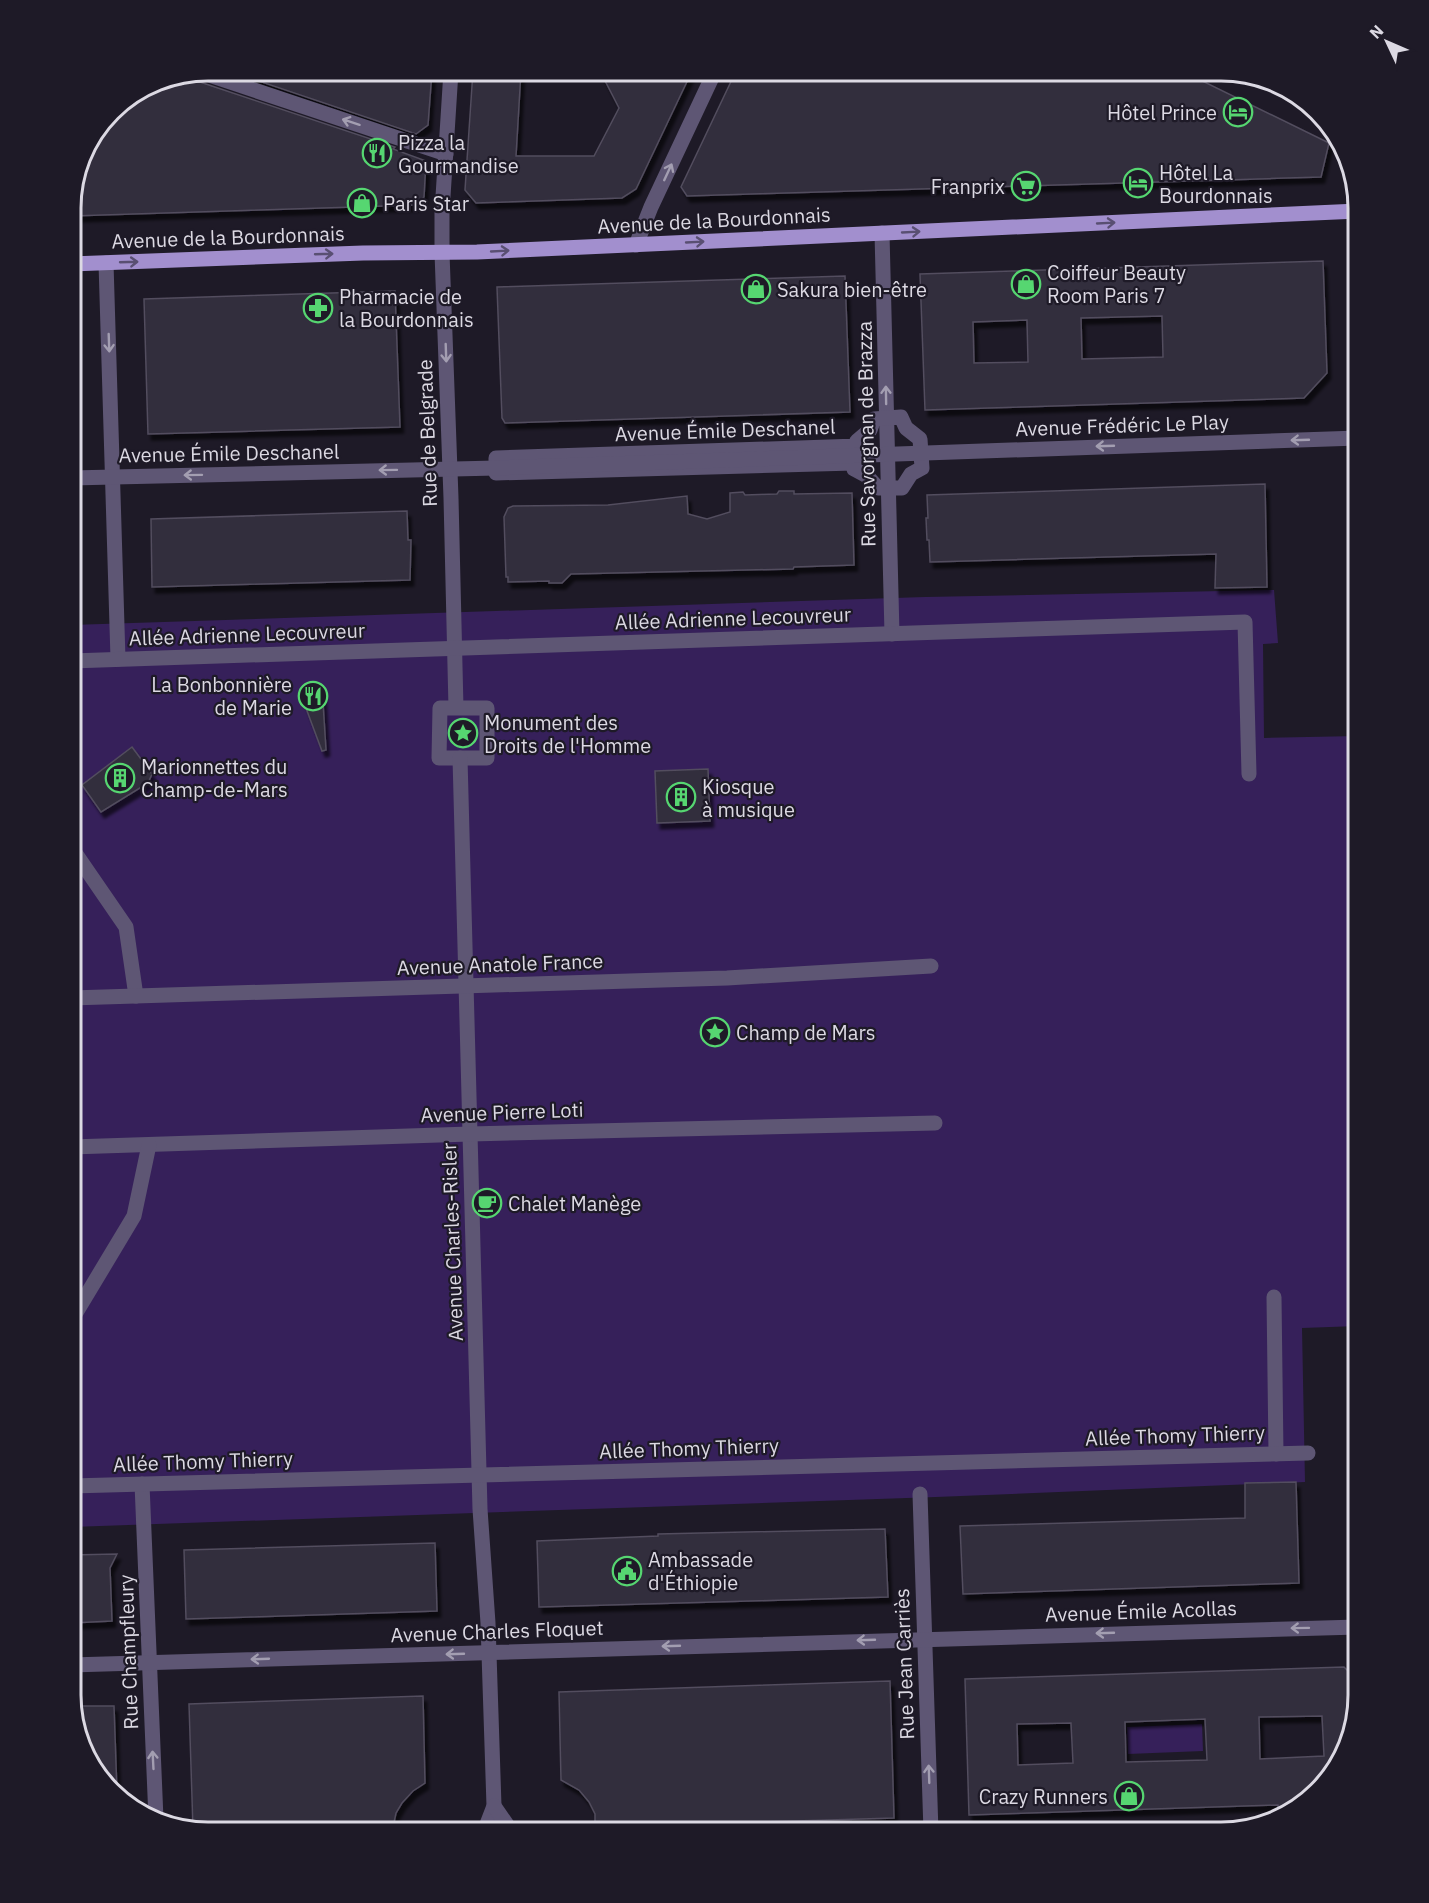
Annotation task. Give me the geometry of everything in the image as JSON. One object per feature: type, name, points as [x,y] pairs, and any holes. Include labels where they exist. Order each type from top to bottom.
[{"type":"main road","name":"Avenue de la Bourdonnais","points":[[81,264],[363,253],[442,253],[1348,212]]},
{"type":"street","points":[[227,81],[446,154]]},
{"type":"street","name":"Rue de Belgrade","points":[[450,81],[442,212],[442,253],[454,648]]},
{"type":"street","points":[[636,245],[651,207],[710,81]]},
{"type":"street","name":"Rue Savorgnan de Brazza","points":[[882,233],[892,634]]},
{"type":"street","points":[[106,263],[118,659]]},
{"type":"street","points":[[886,418],[901,417],[906,428],[920,439],[922,468],[911,474],[902,488],[889,488]]},
{"type":"street","name":"Avenue Émile Deschanel","points":[[886,418],[874,419],[870,430],[857,441],[858,446],[496,458],[496,473],[854,463],[854,469],[867,476],[878,488],[889,488]]},
{"type":"street","name":"Avenue Frédéric Le Play","points":[[887,453],[1348,438]]},
{"type":"street","name":"Avenue Émile Deschanel","points":[[81,478],[496,468],[887,453]]},
{"type":"street","name":"Allée Adrienne Lecouvreur","points":[[81,661],[1245,622],[1249,774]]},
{"type":"street","points":[[454,648],[456,708]]},
{"type":"street","points":[[440,708],[456,708],[487,708],[487,758],[439,759],[440,708]]},
{"type":"street","name":"Avenue Charles-Risler","points":[[460,758],[480,1509],[489,1653],[494,1806]]},
{"type":"street","points":[[81,862],[126,927],[136,996]]},
{"type":"street","name":"Avenue Anatole France","points":[[81,998],[727,978],[931,966]]},
{"type":"street","name":"Avenue Pierre Loti","points":[[81,1148],[470,1134],[935,1123]]},
{"type":"street","points":[[81,1304],[134,1216],[148,1145]]},
{"type":"street","points":[[1274,1297],[1276,1454]]},
{"type":"street","name":"Allée Thomy Thierry","points":[[81,1486],[1308,1453]]},
{"type":"street","name":"Rue Champfleury","points":[[142,1484],[156,1810]]},
{"type":"street","name":"Rue Jean Carriès","points":[[920,1494],[931,1822]]},
{"type":"street","name":"Avenue Émile Acollas","points":[[924,1638],[1348,1627]]},
{"type":"street","name":"Avenue Charles Floquet","points":[[81,1665],[924,1638]]},
{"type":"street","points":[[494,1806],[505,1822]]},
{"type":"street","points":[[488,1822],[494,1806]]},
{"type":"shaded area","name":"Champ de Mars","points":[[1274,590],[1278,643],[1263,644],[1264,738],[1348,736],[1348,1326],[1302,1328],[1305,1482],[81,1527],[81,625],[925,597]]},
{"type":"shaded area","points":[[1202,1724],[1203,1751],[1128,1754],[1127,1727]]},
{"type":"building","points":[[198,81],[395,147],[393,149],[426,161],[424,197],[416,205],[81,216],[85,175],[98,144],[112,124],[144,98],[167,88]]},
{"type":"building","points":[[259,81],[431,81],[428,125],[416,134]]},
{"type":"building","points":[[472,81],[520,81],[516,156],[594,156],[619,108],[605,81],[687,81],[636,189],[622,198],[476,203],[465,190]]},
{"type":"building","points":[[731,81],[1202,81],[1329,143],[1321,177],[687,196],[681,187]]},
{"type":"building","points":[[1323,261],[1327,373],[1304,398],[925,410],[920,274]],"holes":[[[1162,316],[1163,357],[1082,359],[1081,318]],[[1027,320],[1028,362],[974,363],[973,322]]]},
{"type":"building","points":[[845,276],[850,412],[505,423],[502,418],[497,287]]},
{"type":"building","points":[[395,291],[400,427],[148,434],[144,299]]},
{"type":"building","points":[[1265,484],[1267,587],[1215,588],[1216,554],[930,562],[926,518],[928,518],[927,495]]},
{"type":"building","points":[[779,491],[794,491],[794,494],[852,493],[854,565],[794,567],[793,569],[571,574],[562,583],[508,582],[508,577],[506,577],[504,517],[508,508],[513,506],[608,505],[687,496],[688,514],[707,519],[730,512],[730,493],[777,494]]},
{"type":"building","points":[[407,511],[408,540],[411,540],[410,580],[152,587],[151,519]]},
{"type":"building","points":[[322,687],[326,750],[322,751],[303,700],[302,688]]},
{"type":"building","name":"Marionnettes du Champ-de-Mars","points":[[132,747],[152,774],[148,783],[101,812],[82,785]]},
{"type":"building","name":"Kiosque à musique","points":[[708,769],[710,821],[657,823],[655,771]]},
{"type":"building","points":[[1296,1482],[1299,1583],[963,1594],[960,1526],[1245,1518],[1245,1483]]},
{"type":"building","points":[[885,1529],[888,1597],[539,1607],[537,1541],[658,1536],[658,1534]]},
{"type":"building","points":[[435,1543],[437,1611],[186,1619],[184,1550]]},
{"type":"building","points":[[117,1554],[110,1568],[112,1621],[81,1623],[81,1555]]},
{"type":"building","points":[[1344,1667],[1348,1671],[1346,1720],[1335,1751],[1317,1779],[1292,1801],[1278,1808],[1278,1805],[969,1815],[965,1679]],"holes":[[[1322,1716],[1324,1756],[1260,1759],[1259,1717]],[[1205,1719],[1207,1760],[1126,1762],[1125,1722]],[[1071,1723],[1073,1763],[1018,1765],[1017,1724]]]},
{"type":"building","points":[[890,1681],[894,1818],[761,1822],[595,1822],[595,1814],[589,1802],[579,1790],[561,1780],[559,1692]]},
{"type":"building","points":[[423,1696],[425,1783],[413,1791],[402,1803],[394,1822],[193,1821],[189,1704]]},
{"type":"building","points":[[82,1706],[114,1706],[117,1784],[102,1766],[94,1751],[83,1720]]},
{"type":"place","name":"Hôtel Prince","points":[[1238,112]]},
{"type":"place","name":"Pizza la Gourmandise","points":[[377,153]]},
{"type":"place","name":"Hôtel La Bourdonnais","points":[[1138,183]]},
{"type":"place","name":"Franprix","points":[[1026,186]]},
{"type":"place","name":"Paris Star","points":[[362,203]]},
{"type":"place","name":"Coiffeur Beauty Room Paris 7","points":[[1026,284]]},
{"type":"place","name":"Sakura bien-être","points":[[756,289]]},
{"type":"place","name":"Pharmacie de la Bourdonnais","points":[[318,308]]},
{"type":"place","name":"La Bonbonnière de Marie","points":[[313,696]]},
{"type":"place","name":"Monument des Droits de l'Homme","points":[[463,733]]},
{"type":"place","name":"Marionnettes du Champ-de-Mars","points":[[120,778]]},
{"type":"place","name":"Kiosque à musique","points":[[681,797]]},
{"type":"place","name":"Champ de Mars","points":[[715,1032]]},
{"type":"place","name":"Chalet Manège","points":[[487,1203]]},
{"type":"place","name":"Ambassade d'Éthiopie","points":[[627,1571]]},
{"type":"place","name":"Crazy Runners","points":[[1129,1796]]}]
